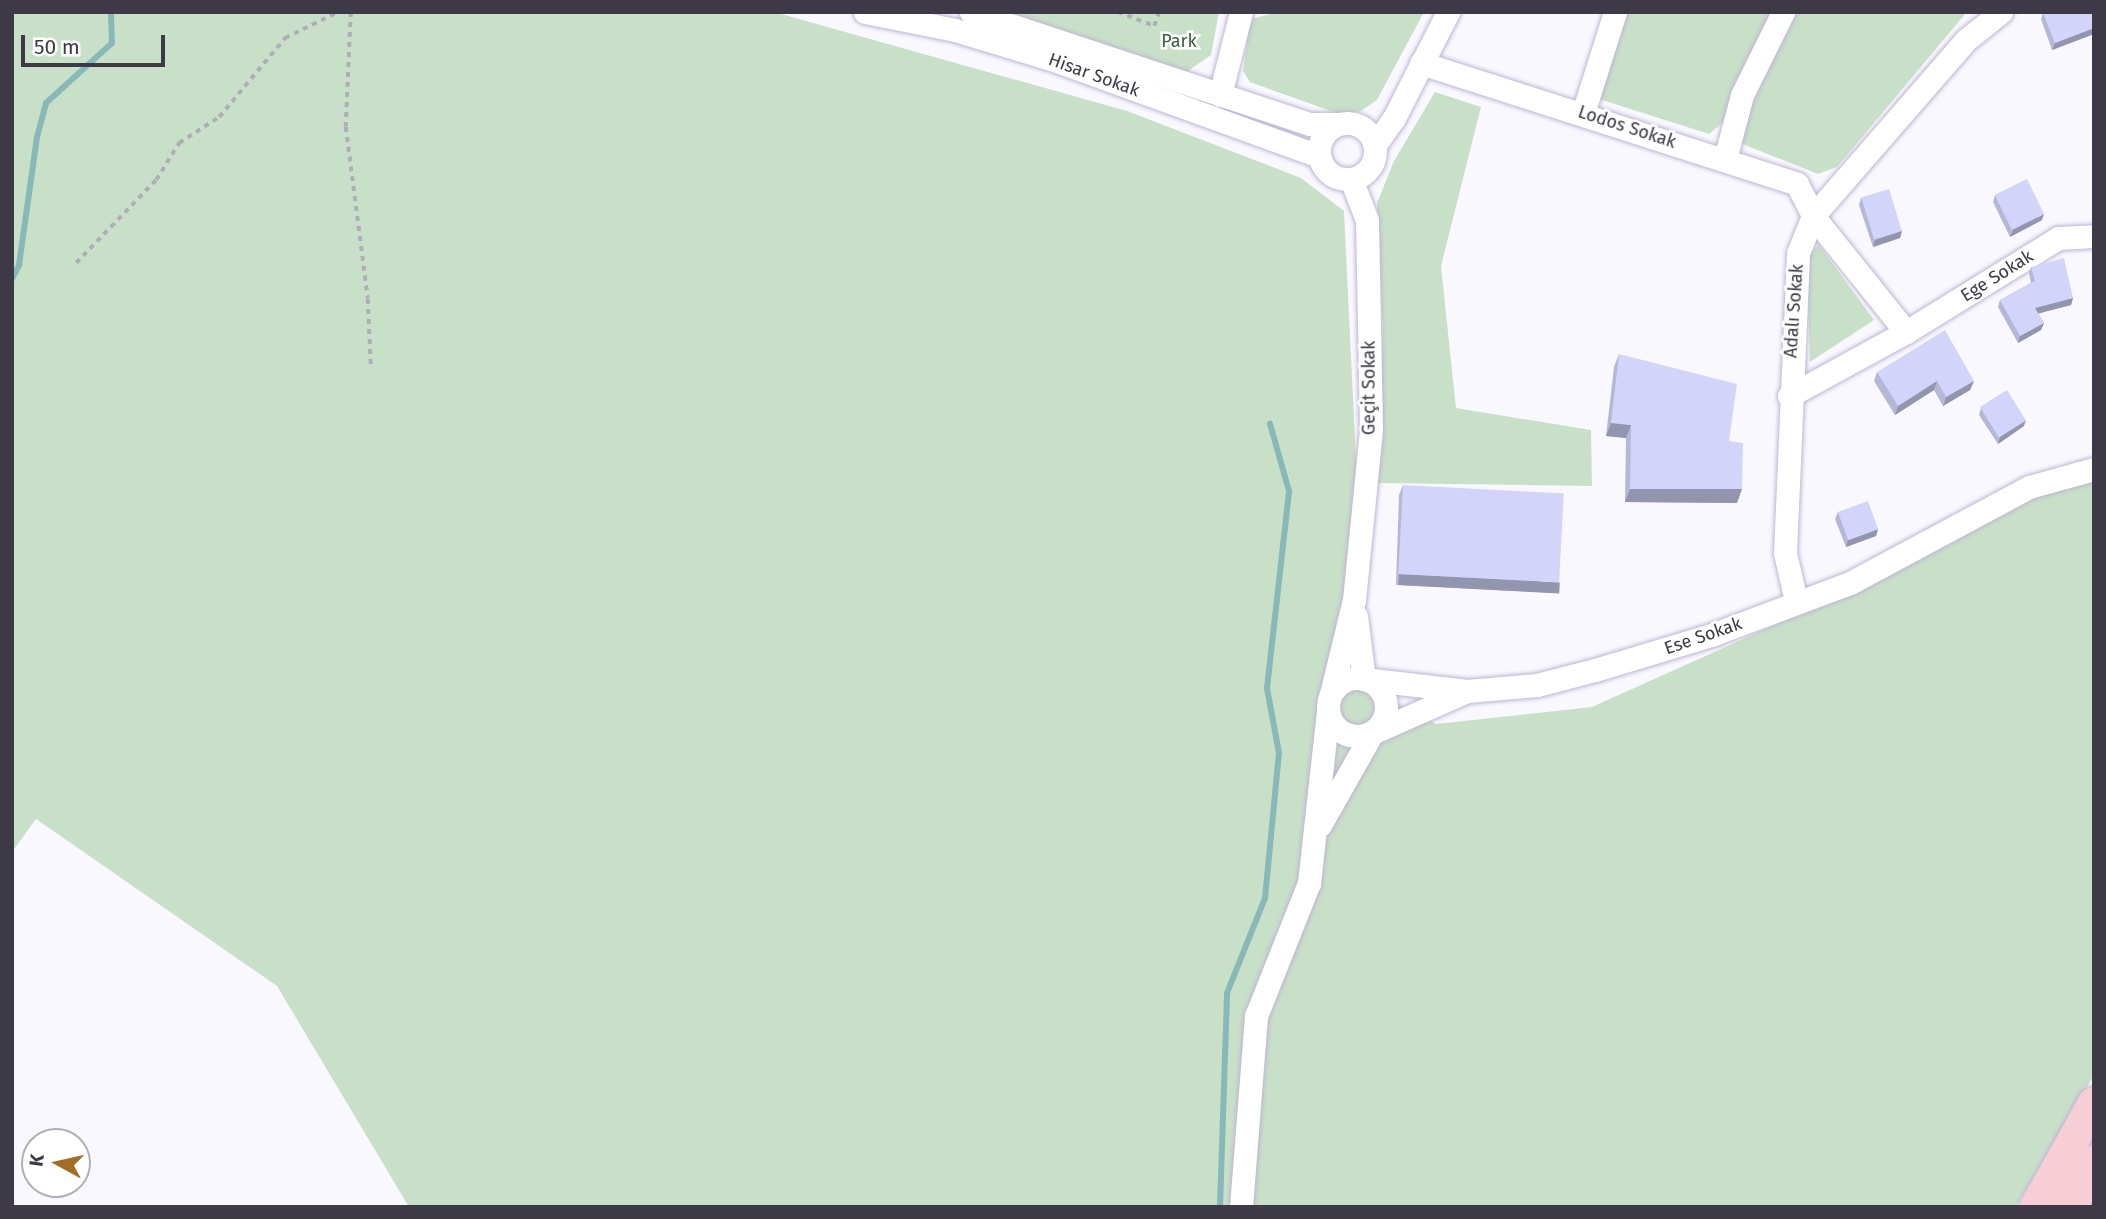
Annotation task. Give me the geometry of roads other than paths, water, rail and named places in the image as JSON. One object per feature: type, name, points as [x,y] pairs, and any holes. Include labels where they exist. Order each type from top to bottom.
[{"type":"main road","points":[[2036,1207],[2094,1103]]},
{"type":"main road","points":[[2071,1207],[2094,1161]]},
{"type":"street","name":"Hisar Sokak","points":[[865,12],[959,21],[1051,59],[1319,156]]},
{"type":"street","name":"Hisar Sokak","points":[[971,12],[1310,124],[1336,124]]},
{"type":"street","points":[[1220,95],[1241,12]]},
{"type":"street","points":[[1375,145],[1357,124],[1336,124],[1324,135],[1319,156],[1333,175],[1350,179],[1367,171],[1375,145],[1394,118],[1448,12]]},
{"type":"street","points":[[1583,113],[1615,12]]},
{"type":"street","points":[[1725,159],[1742,95],[1783,12]]},
{"type":"street","name":"Adalı Sokak","points":[[1796,601],[1785,552],[1789,397],[1798,253],[1814,216],[1930,80],[1992,14]]},
{"type":"street","name":"Lodos Sokak","points":[[1421,62],[1797,184],[1814,216]]},
{"type":"street","name":"Geçit Sokak","points":[[1350,179],[1367,220],[1371,429],[1354,600]]},
{"type":"street","points":[[1814,216],[1906,332]]},
{"type":"street","name":"Ege Sokak","points":[[1789,397],[1906,332],[2058,238],[2094,236]]},
{"type":"street","name":"Ese Sokak","points":[[1364,678],[1467,691],[1537,685],[1595,670],[1714,635],[1889,564],[2029,487],[2094,469]]},
{"type":"street","points":[[1354,600],[1364,678]]},
{"type":"street","points":[[1241,1207],[1256,1016],[1309,883],[1317,831],[1329,702],[1354,600]]},
{"type":"street","points":[[1317,831],[1387,708],[1380,689],[1364,678],[1348,679],[1329,702]]},
{"type":"street","points":[[1329,702],[1343,734],[1372,733],[1467,691]]},
{"type":"waterway","points":[[12,279],[19,265],[37,137],[46,103],[112,43],[111,12]]},
{"type":"waterway","points":[[1220,1207],[1227,993],[1265,898],[1279,753],[1267,688],[1289,491],[1270,424]]},
{"type":"park label","name":"Park","points":[[1179,41]]}]
